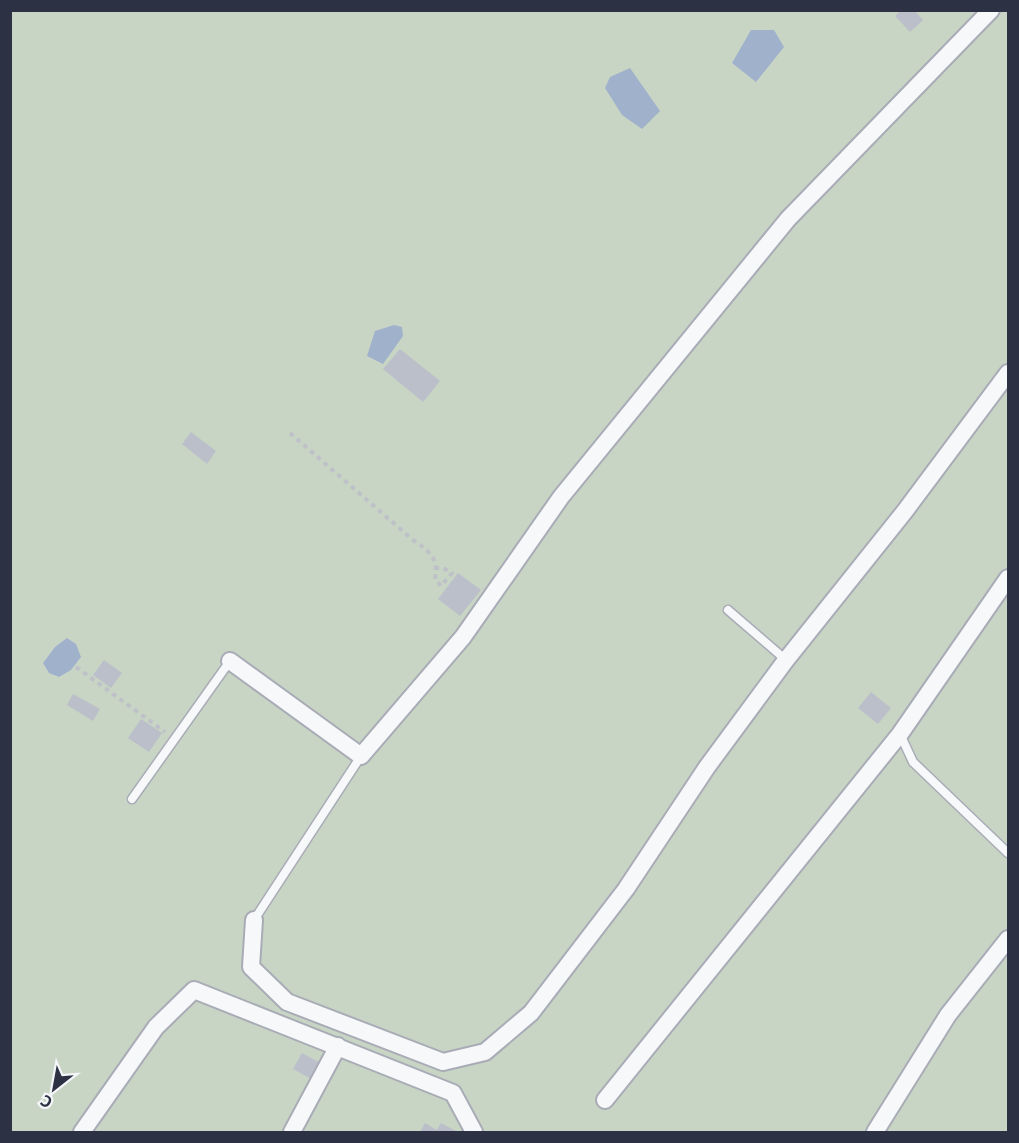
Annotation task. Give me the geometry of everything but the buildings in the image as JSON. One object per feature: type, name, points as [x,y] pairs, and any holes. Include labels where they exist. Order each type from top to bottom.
[{"type":"street","points":[[230,661],[361,756],[463,637],[561,497],[788,219],[992,10]]},
{"type":"street","points":[[254,920],[250,967],[287,1002],[443,1062],[485,1052],[531,1012],[626,889],[707,767],[786,660],[905,511],[1008,373]]},
{"type":"street","points":[[605,1100],[900,734],[1008,578]]},
{"type":"street","points":[[875,1132],[948,1015],[1008,939]]},
{"type":"street","points":[[82,1132],[156,1027],[194,990],[453,1093],[474,1132]]},
{"type":"street","points":[[292,1132],[338,1046]]},
{"type":"lane","points":[[728,610],[786,660]]},
{"type":"lane","points":[[132,799],[230,661]]},
{"type":"lane","points":[[900,734],[913,762],[1008,853]]},
{"type":"lane","points":[[254,920],[361,756]]},
{"type":"path","points":[[290,434],[413,540],[432,553],[437,568],[435,579],[441,586],[452,573],[443,568],[437,568]]},
{"type":"path","points":[[76,667],[171,736]]},
{"type":"green space","points":[[10,11],[1008,11],[1008,1132],[11,1132]]},
{"type":"water","points":[[751,30],[774,30],[784,47],[756,82],[732,63]]},
{"type":"water","points":[[630,68],[660,111],[642,129],[622,115],[605,88],[610,77]]},
{"type":"water","points":[[394,325],[402,327],[403,336],[383,364],[367,356],[375,331]]},
{"type":"water","points":[[67,638],[76,644],[81,657],[71,670],[59,677],[49,673],[43,663],[55,647]]}]
